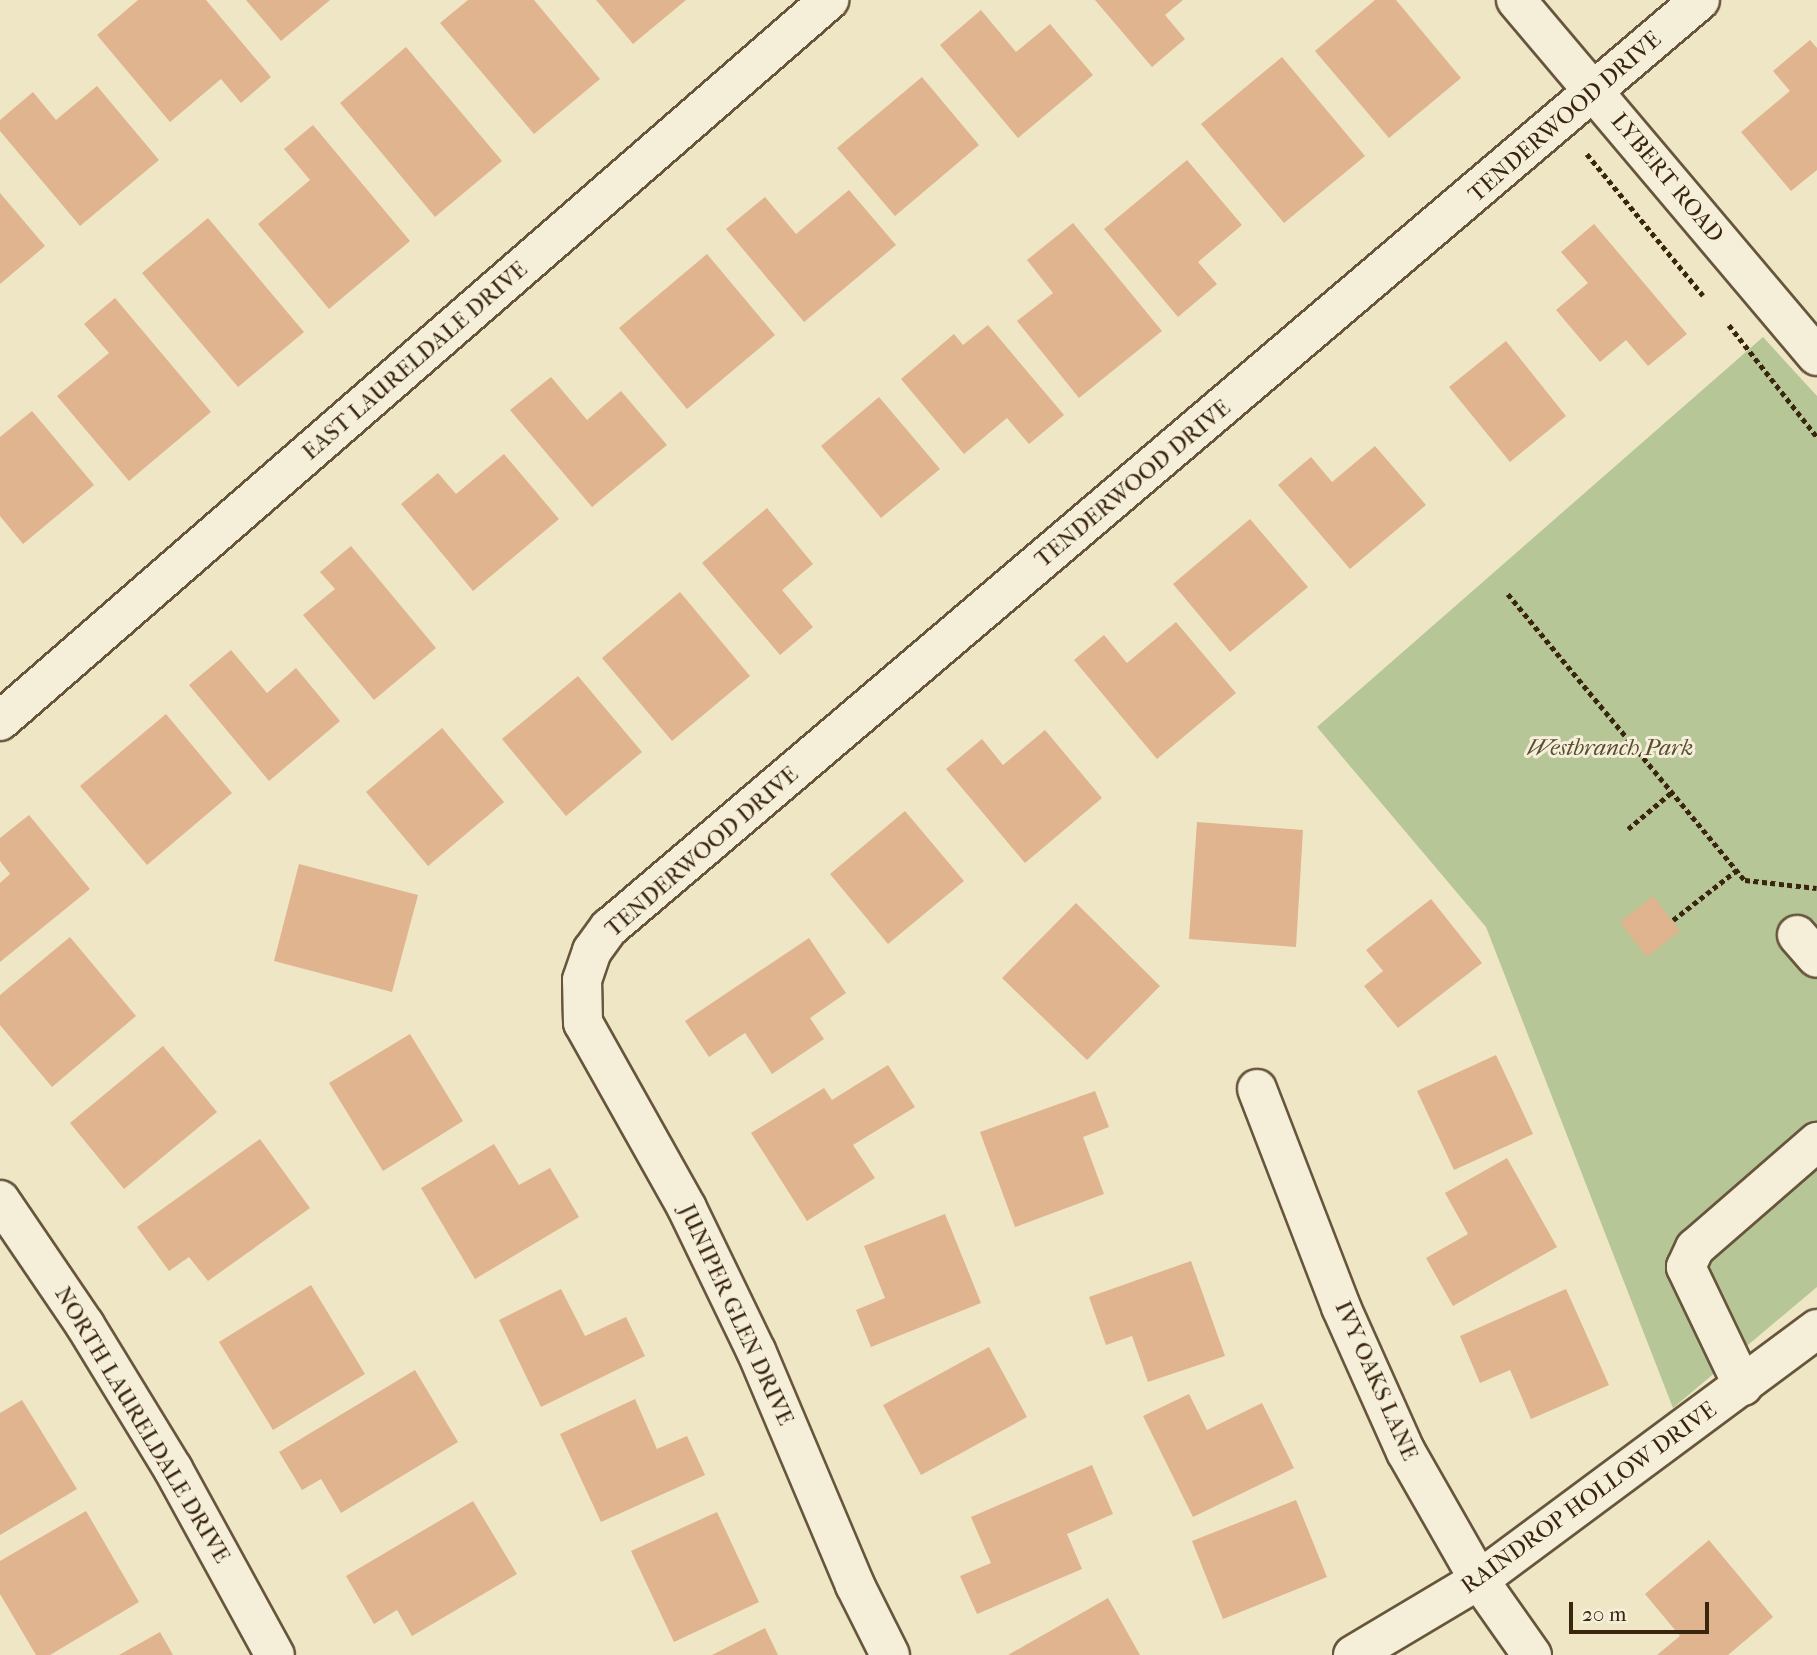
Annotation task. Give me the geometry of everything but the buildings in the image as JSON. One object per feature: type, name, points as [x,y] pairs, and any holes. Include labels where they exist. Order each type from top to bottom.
[{"type":"street","name":"EAST LAURELDALE DRIVE","points":[[0,721],[829,0]]},
{"type":"street","name":"LYBERT ROAD","points":[[1517,0],[1817,356]]},
{"type":"street","name":"TENDERWOOD DRIVE","points":[[582,980],[592,951],[609,928],[1596,93],[1700,0]]},
{"type":"street","name":"JUNIPER GLEN DRIVE","points":[[582,980],[583,1023],[687,1208],[739,1315],[890,1655]]},
{"type":"street","name":"IVY OAKS LANE","points":[[1257,1089],[1341,1307],[1406,1452],[1479,1580],[1532,1655]]},
{"type":"street","points":[[1743,1386],[1686,1267],[1695,1248],[1817,1142]]},
{"type":"street","name":"NORTH LAURELDALE DRIVE","points":[[0,1200],[173,1469],[275,1655]]},
{"type":"street","name":"RAINDROP HOLLOW DRIVE","points":[[1353,1655],[1479,1580],[1817,1329]]},
{"type":"path","points":[[1586,157],[1713,306]]},
{"type":"path","points":[[1722,317],[1817,438]]},
{"type":"path","points":[[1508,594],[1745,880],[1817,888]]},
{"type":"path","points":[[1628,829],[1672,792]]},
{"type":"path","points":[[1673,920],[1737,870]]},
{"type":"green space","name":"Westbranch Park","points":[[1763,337],[1817,396],[1817,1287],[1673,1408],[1486,927],[1317,727]]}]
